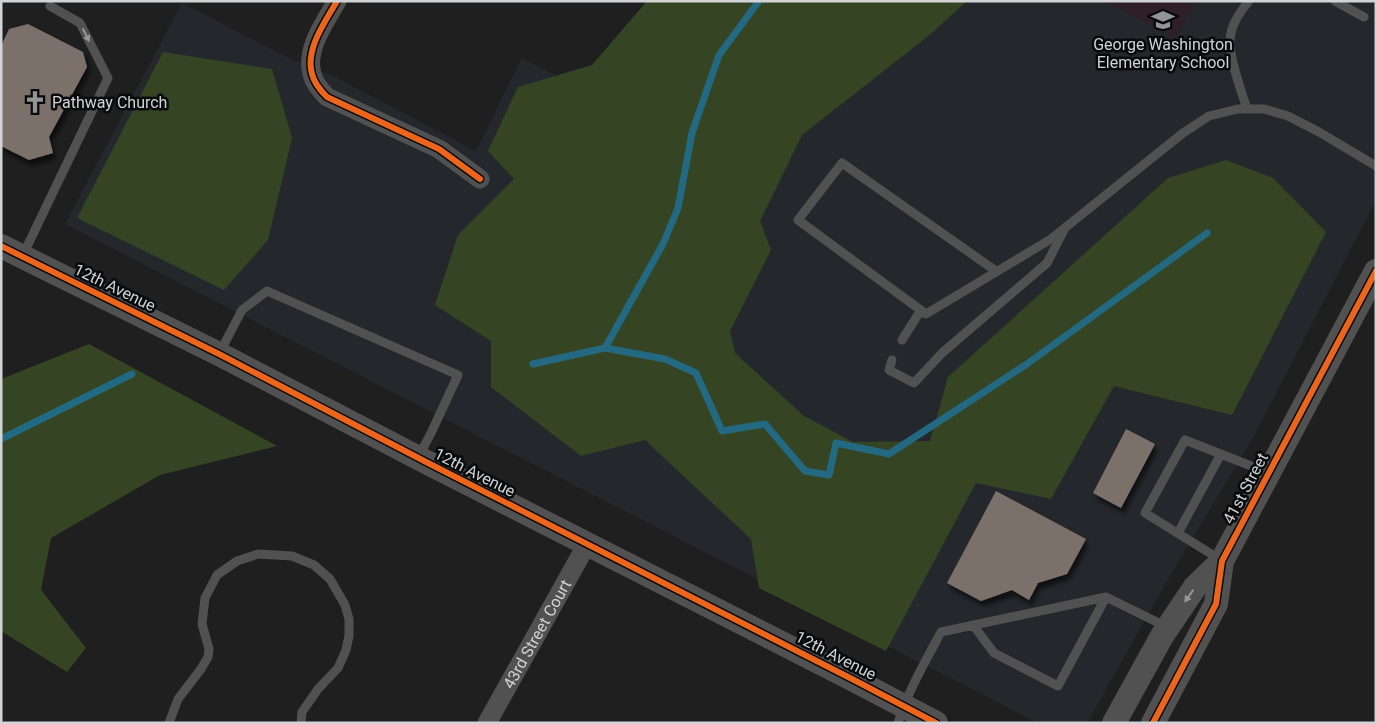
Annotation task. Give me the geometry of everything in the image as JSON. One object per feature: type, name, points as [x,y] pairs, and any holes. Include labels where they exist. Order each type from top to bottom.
[{"type":"street","points":[[336,1],[317,38],[312,54],[312,76],[319,89],[327,97],[439,149],[480,179]]},
{"type":"street","name":"12th Avenue","points":[[1,246],[219,354],[586,544],[901,714],[936,723]]},
{"type":"street","name":"41st Street","points":[[1114,723],[1168,627],[1195,588],[1222,561],[1375,272]]},
{"type":"street","name":"43rd Street Court","points":[[487,723],[586,544]]},
{"type":"street","name":"41st Street","points":[[1153,723],[1216,604],[1222,561]]},
{"type":"lane","points":[[1247,109],[1233,60],[1230,40],[1237,15],[1249,1]]},
{"type":"lane","points":[[1335,1],[1364,17]]},
{"type":"lane","points":[[22,257],[108,78],[80,23],[50,6]]},
{"type":"lane","points":[[996,271],[842,163],[798,220],[926,314],[1051,239],[1183,133],[1209,116],[1238,109],[1264,109],[1288,116],[1376,166]]},
{"type":"lane","points":[[892,360],[889,370],[914,383],[942,352],[1047,263],[1066,228]]},
{"type":"lane","points":[[219,354],[242,310],[267,291],[458,375],[418,458]]},
{"type":"lane","points":[[902,340],[921,310]]},
{"type":"lane","points":[[1222,561],[1145,512],[1185,440],[1269,473]]},
{"type":"lane","points":[[1178,533],[1221,454]]},
{"type":"lane","points":[[1167,472],[1176,477]]},
{"type":"lane","points":[[169,723],[178,699],[201,669],[208,656],[209,650],[202,624],[205,598],[217,575],[237,561],[258,554],[292,556],[314,565],[330,579],[345,605],[349,619],[349,636],[346,650],[338,668],[318,689],[302,712],[301,723]]},
{"type":"lane","points":[[901,714],[916,679],[941,632],[1106,597],[1168,627]]},
{"type":"lane","points":[[973,625],[994,653],[1058,686],[1106,597]]},
{"type":"shaded area","points":[[711,1],[1106,1],[1175,38],[1196,1],[1376,1],[1376,200],[1254,436],[1175,567],[1087,723],[1038,723],[65,224],[182,3],[289,58],[337,78],[476,151],[522,58],[647,122]]},
{"type":"shaded area","name":"George Washington Elementary School","points":[[1106,1],[1196,1],[1175,38]]},
{"type":"green space","points":[[647,1],[967,1],[932,33],[802,135],[760,221],[771,250],[730,331],[735,353],[804,416],[853,442],[930,441],[948,377],[1168,178],[1226,160],[1273,178],[1326,232],[1232,415],[1114,386],[1051,499],[976,483],[886,651],[759,588],[751,539],[645,440],[581,456],[491,387],[491,341],[435,305],[458,235],[514,179],[488,151],[518,87],[592,65]]},
{"type":"green space","points":[[163,52],[272,69],[292,138],[268,240],[224,290],[77,218]]},
{"type":"green space","points":[[89,344],[277,446],[160,475],[51,538],[41,590],[86,648],[67,672],[1,631],[1,379]]},
{"type":"building","name":"Pathway Church","points":[[28,24],[83,52],[87,67],[49,137],[53,153],[29,160],[1,146],[1,46],[9,29]]},
{"type":"building","points":[[1126,429],[1155,444],[1121,508],[1093,493]]},
{"type":"building","points":[[996,491],[1086,539],[1067,574],[1038,583],[1029,600],[1012,590],[981,601],[947,583]]},
{"type":"waterway","points":[[533,364],[605,348],[663,244],[678,208],[692,133],[719,55],[759,1]]},
{"type":"waterway","points":[[605,348],[665,359],[696,373],[722,431],[765,424],[805,471],[829,475],[836,443],[889,454],[1027,364],[1207,233]]},
{"type":"waterway","points":[[1,439],[132,374]]},
{"type":"cycle path","points":[[337,1],[317,36],[311,55],[312,74],[314,81],[320,89],[327,97],[439,149],[480,179]]},
{"type":"cycle path","points":[[1,246],[219,354],[936,723]]},
{"type":"cycle path","points":[[1153,723],[1216,604],[1222,561],[1376,271]]},
{"type":"place","name":"George Washington Elementary School","points":[[1163,20]]},
{"type":"place","name":"Pathway Church","points":[[35,102]]}]
